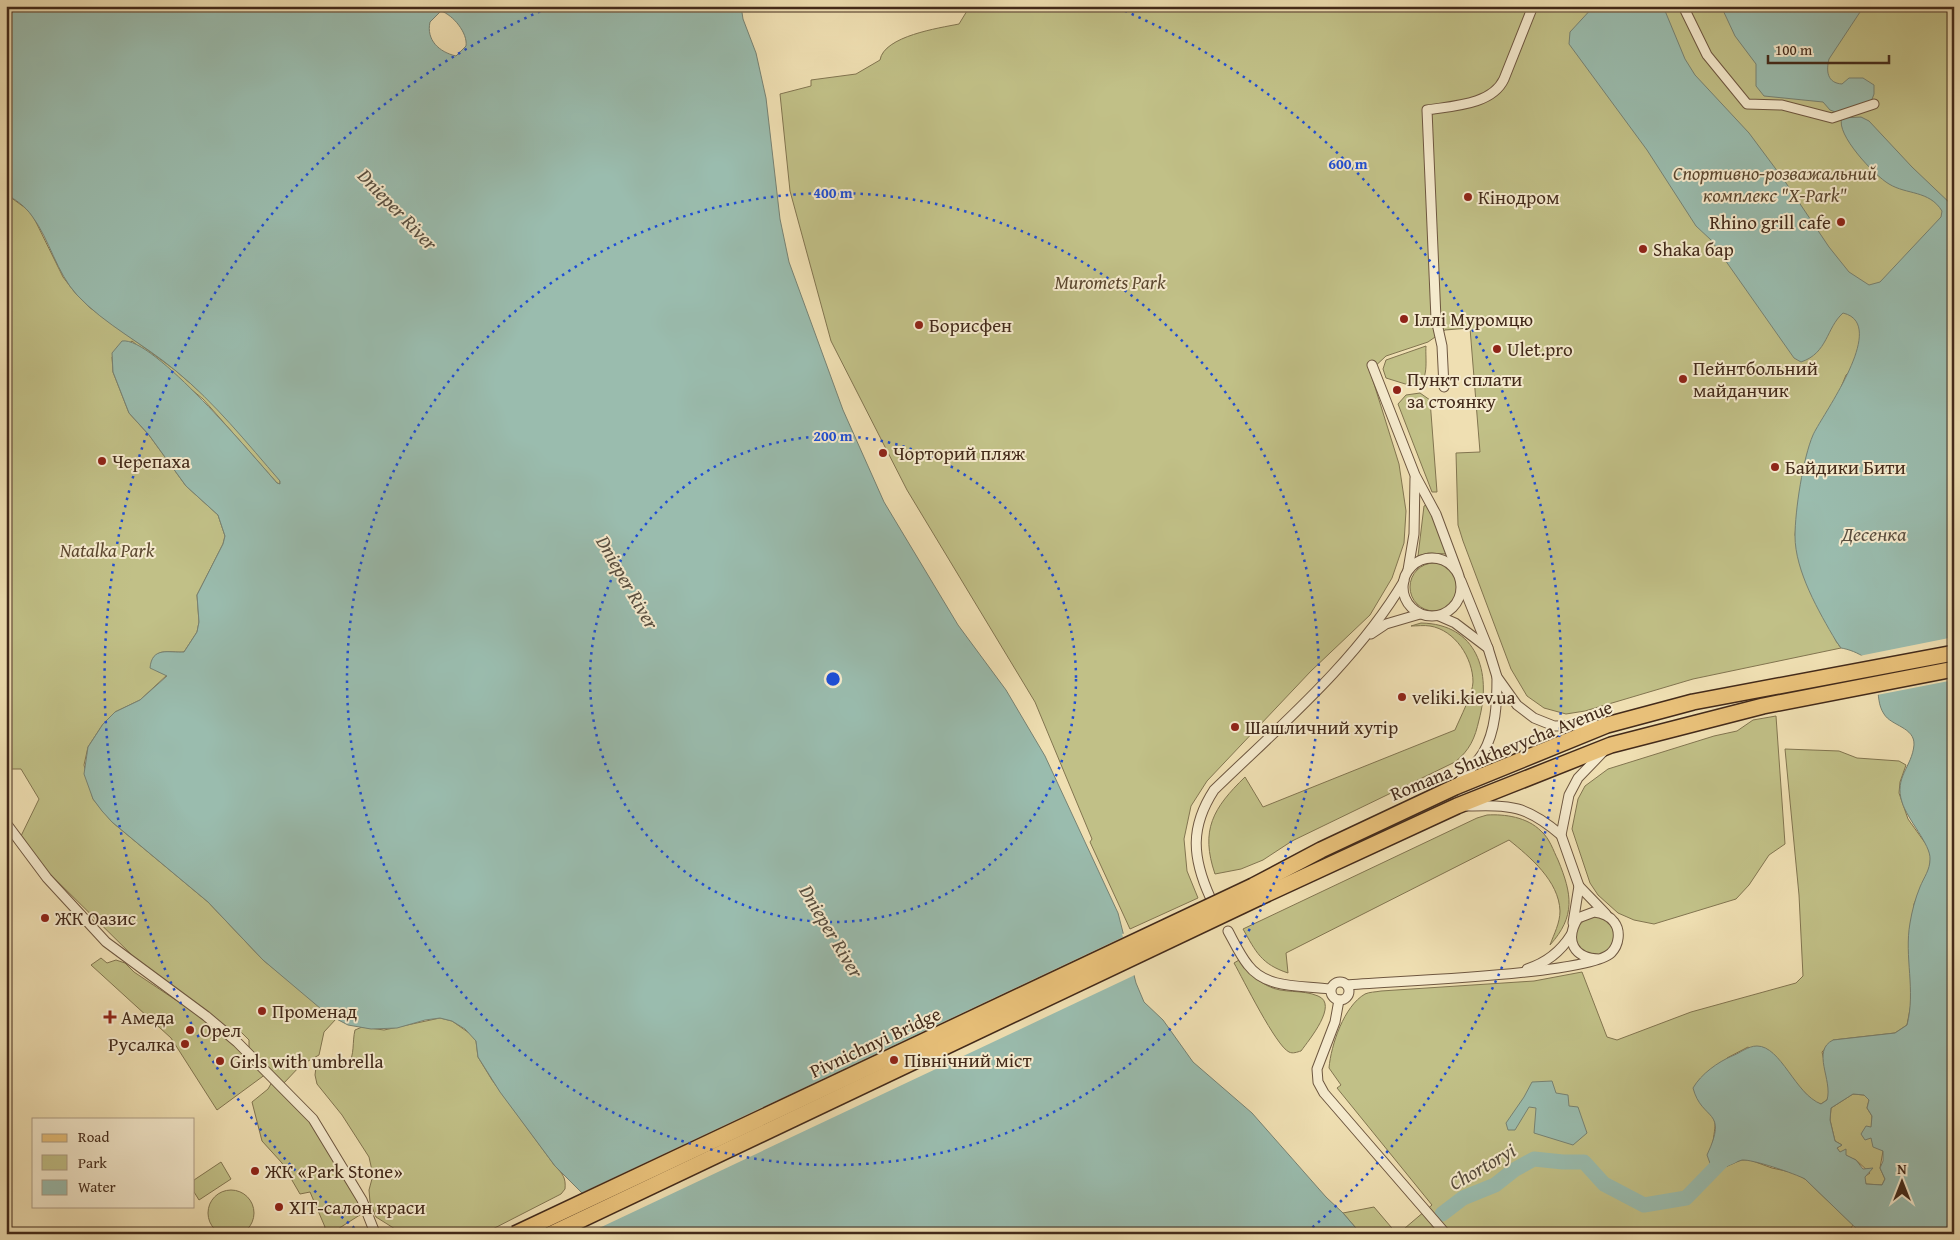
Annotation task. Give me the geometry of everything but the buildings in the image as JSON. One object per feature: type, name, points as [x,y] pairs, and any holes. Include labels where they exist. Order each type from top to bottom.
[{"type":"main road","name":"Romana Shukhevycha Avenue","points":[[1255,892],[1321,850],[1455,787],[1607,725],[1693,702],[1954,653]]},
{"type":"main road","name":"Romana Shukhevycha Avenue","points":[[1255,892],[1457,806],[1611,745],[1763,706],[1954,669]]},
{"type":"main road","name":"Pivnichnyi Bridge","points":[[515,1234],[1255,892]]},
{"type":"main road","name":"Pivnichnyi Bridge","points":[[551,1234],[1255,892]]},
{"type":"street","points":[[1444,386],[1442,346],[1436,319],[1427,110],[1477,101],[1497,89],[1501,84],[1533,6]]},
{"type":"street","points":[[1682,6],[1707,54],[1747,104],[1782,106],[1832,118],[1874,104]]},
{"type":"street","points":[[1372,365],[1415,475],[1436,514],[1488,648],[1497,677],[1517,705],[1534,718],[1554,726],[1607,725]]},
{"type":"street","points":[[1210,897],[1201,877],[1196,839],[1199,818],[1205,805],[1214,790],[1311,696],[1364,639],[1387,609],[1404,581],[1408,570],[1414,534],[1415,475]]},
{"type":"street","points":[[1408,570],[1417,562],[1435,558],[1444,560],[1460,577],[1460,600],[1454,607],[1438,616]]},
{"type":"street","points":[[1404,581],[1406,600],[1420,614]]},
{"type":"street","points":[[1364,639],[1386,624],[1420,614],[1438,616],[1455,623],[1488,648]]},
{"type":"street","points":[[1455,787],[1483,754],[1488,741],[1494,719],[1497,677]]},
{"type":"street","points":[[1228,931],[1248,965],[1260,976],[1276,983],[1290,986],[1330,989],[1337,982],[1347,985],[1566,967],[1611,954],[1617,944],[1616,924],[1579,886],[1561,835],[1569,795],[1578,778],[1591,762],[1611,745]]},
{"type":"street","points":[[1457,806],[1499,804],[1518,808],[1533,814],[1561,835]]},
{"type":"street","points":[[6,824],[47,878],[106,942],[206,1016],[239,1044],[313,1119],[362,1200],[375,1233]]},
{"type":"street","points":[[1579,886],[1572,931],[1573,946],[1578,953],[1587,958],[1599,959]]},
{"type":"street","points":[[1510,973],[1533,967],[1549,959],[1564,945],[1583,915],[1594,912],[1610,917]]},
{"type":"street","points":[[1339,1000],[1348,995],[1347,985]]},
{"type":"street","points":[[1330,989],[1332,996],[1339,1000]]},
{"type":"street","points":[[1339,1000],[1335,1022],[1317,1069],[1318,1082],[1324,1093],[1446,1234]]},
{"type":"green space","name":"Muromets Park","points":[[970,6],[1954,6],[1954,279],[1846,375],[1801,486],[1795,535],[1836,641],[1841,648],[1693,679],[1585,711],[1566,714],[1544,708],[1527,696],[1511,669],[1458,525],[1456,453],[1480,452],[1470,328],[1445,330],[1428,342],[1386,356],[1370,371],[1399,464],[1406,511],[1404,543],[1392,578],[1370,615],[1311,671],[1207,781],[1191,806],[1184,839],[1187,871],[1198,898],[1130,929],[1090,842],[1092,839],[1035,702],[907,490],[831,341],[790,191],[780,94],[811,86],[811,80],[856,74],[880,60],[884,52],[891,45],[901,39],[914,34],[959,24]]},
{"type":"green space","name":"Natalka Park","points":[[6,194],[33,216],[63,277],[76,294],[89,307],[175,370],[206,397],[245,419],[280,481],[280,484],[277,483],[203,399],[132,341],[112,357],[113,372],[129,413],[149,435],[186,486],[218,515],[225,536],[223,544],[197,595],[199,622],[197,632],[184,652],[163,652],[153,658],[157,671],[167,675],[140,700],[115,712],[103,724],[88,747],[84,765],[93,799],[112,822],[208,902],[263,960],[336,1019],[324,1032],[319,1055],[301,1065],[283,1084],[249,1051],[249,1040],[240,1031],[228,1032],[149,972],[45,869],[20,838],[39,799],[21,769],[6,769]]},
{"type":"green space","points":[[1426,346],[1426,369],[1420,384],[1415,387],[1386,378],[1383,369],[1386,360]]},
{"type":"green space","points":[[1420,393],[1430,400],[1437,492],[1432,492],[1398,404],[1406,395]]},
{"type":"green space","points":[[1424,506],[1429,506],[1448,554],[1428,553],[1418,556]]},
{"type":"green space","points":[[1429,563],[1439,563],[1451,570],[1458,582],[1458,592],[1451,604],[1439,611],[1429,611],[1421,607],[1414,600],[1410,592],[1410,582],[1414,574],[1421,567]]},
{"type":"green space","points":[[1421,623],[1440,625],[1456,632],[1467,641],[1476,654],[1481,668],[1483,702],[1476,732],[1465,753],[1455,762],[1292,841],[1263,860],[1241,869],[1215,874],[1209,845],[1209,832],[1212,821],[1225,799],[1245,777],[1263,807],[1455,730],[1469,699],[1472,687],[1470,664],[1461,646],[1447,633],[1430,626],[1411,626]]},
{"type":"green space","points":[[1776,716],[1785,844],[1769,855],[1749,885],[1736,899],[1654,924],[1634,920],[1618,913],[1598,895],[1590,883],[1572,829],[1578,799],[1585,786],[1608,769],[1714,736],[1737,731],[1753,720]]},
{"type":"green space","points":[[1785,749],[1839,751],[1857,758],[1899,761],[1906,765],[1900,782],[1899,793],[1908,819],[1928,847],[1931,857],[1929,870],[1914,904],[1912,999],[1907,1025],[1895,1033],[1833,1040],[1822,1052],[1830,1092],[1827,1100],[1821,1104],[1814,1102],[1792,1080],[1748,1047],[1727,1058],[1701,1103],[1715,1121],[1713,1145],[1720,1169],[1741,1160],[1750,1160],[1772,1168],[1795,1173],[1805,1179],[1853,1225],[1849,1231],[1841,1234],[1398,1234],[1432,1205],[1337,1088],[1341,1085],[1329,1068],[1330,1059],[1340,1027],[1351,1007],[1365,994],[1371,992],[1534,981],[1582,972],[1607,1037],[1617,1040],[1691,1012],[1796,983],[1803,976],[1799,895]]},
{"type":"green space","points":[[1487,815],[1508,816],[1529,822],[1544,834],[1551,845],[1563,872],[1569,904],[1564,924],[1550,945],[1560,915],[1555,890],[1534,862],[1509,840],[1286,953],[1288,973],[1271,966],[1265,961],[1243,929],[1477,818]]},
{"type":"green space","points":[[1595,917],[1608,923],[1614,936],[1608,949],[1595,955],[1582,949],[1576,936],[1582,923]]},
{"type":"green space","points":[[101,958],[107,963],[116,960],[125,963],[134,972],[210,1023],[266,1074],[217,1110],[171,1038],[91,965]]},
{"type":"green space","points":[[1239,960],[1256,978],[1268,986],[1280,990],[1312,994],[1324,1000],[1324,1014],[1301,1051],[1289,1052],[1276,1038],[1234,963]]},
{"type":"green space","points":[[440,1018],[452,1021],[472,1035],[476,1041],[478,1057],[492,1080],[562,1174],[565,1182],[565,1189],[561,1194],[483,1234],[403,1234],[376,1217],[370,1202],[369,1190],[373,1175],[369,1157],[342,1115],[317,1084],[315,1075],[316,1067],[320,1063],[348,1065],[352,1053],[355,1030],[362,1027],[384,1030]]},
{"type":"green space","points":[[272,1082],[311,1120],[362,1202],[363,1213],[330,1234],[324,1233],[325,1227],[310,1192],[300,1194],[282,1163],[262,1141],[252,1102],[268,1089]]},
{"type":"green space","points":[[1853,1094],[1864,1095],[1869,1100],[1867,1108],[1872,1116],[1871,1138],[1883,1151],[1880,1168],[1885,1179],[1882,1185],[1866,1184],[1864,1177],[1870,1173],[1856,1160],[1840,1153],[1837,1148],[1842,1145],[1835,1141],[1830,1120],[1831,1108]]},
{"type":"green space","points":[[221,1162],[231,1179],[199,1200],[195,1194],[195,1179]]},
{"type":"green space","points":[[231,1190],[244,1194],[250,1200],[254,1213],[250,1226],[244,1232],[231,1236],[218,1232],[212,1226],[208,1213],[212,1200],[218,1194]]},
{"type":"green space","points":[[1374,1207],[1397,1234],[1361,1234],[1343,1213]]},
{"type":"water","name":"Dnieper River","points":[[6,6],[741,6],[743,19],[756,53],[766,98],[780,219],[789,262],[843,410],[884,502],[958,625],[1006,690],[1045,756],[1118,913],[1136,983],[1144,1002],[1163,1020],[1193,1062],[1252,1113],[1361,1234],[598,1234],[595,1216],[584,1195],[555,1166],[500,1092],[478,1057],[476,1041],[465,1029],[452,1021],[440,1018],[397,1028],[371,1029],[348,1025],[327,1014],[263,960],[208,902],[112,822],[93,799],[84,774],[88,747],[103,724],[115,712],[140,700],[167,676],[150,668],[154,656],[162,652],[184,652],[197,632],[199,622],[197,595],[223,544],[225,536],[218,515],[186,486],[149,435],[129,413],[113,372],[112,353],[122,341],[137,345],[156,357],[202,400],[277,483],[280,484],[280,481],[230,424],[190,383],[164,361],[100,316],[77,295],[58,266],[44,235],[32,216],[6,194]],"holes":[[[441,11],[455,20],[465,36],[466,46],[456,56],[439,48],[432,40],[430,34],[430,22]]]},
{"type":"water","name":"Десенка","points":[[1594,6],[1663,6],[1685,59],[1695,75],[1749,133],[1784,180],[1829,247],[1849,272],[1869,285],[1880,282],[1941,217],[1942,211],[1931,199],[1889,184],[1875,173],[1850,144],[1844,134],[1841,125],[1842,118],[1861,117],[1869,121],[1912,167],[1954,207],[1954,1234],[1862,1234],[1805,1179],[1774,1167],[1747,1160],[1742,1160],[1720,1169],[1711,1166],[1707,1155],[1713,1140],[1715,1122],[1697,1099],[1693,1088],[1705,1073],[1716,1065],[1750,1047],[1766,1048],[1781,1062],[1803,1091],[1821,1104],[1827,1100],[1828,1092],[1823,1059],[1827,1045],[1833,1040],[1895,1033],[1907,1025],[1910,999],[1908,948],[1910,923],[1915,900],[1928,870],[1930,859],[1927,847],[1905,809],[1900,793],[1902,779],[1913,753],[1914,745],[1911,734],[1887,718],[1882,711],[1876,684],[1865,658],[1853,651],[1841,648],[1836,641],[1809,591],[1803,577],[1796,549],[1796,513],[1809,445],[1839,391],[1857,351],[1859,334],[1856,321],[1843,313],[1837,319],[1817,353],[1801,362],[1794,358],[1711,240],[1696,226],[1647,150],[1569,44],[1570,32]],"holes":[[[1853,1094],[1864,1095],[1869,1100],[1867,1108],[1872,1116],[1871,1127],[1866,1126],[1861,1134],[1865,1140],[1871,1138],[1873,1147],[1883,1151],[1883,1161],[1880,1168],[1885,1179],[1882,1185],[1866,1184],[1865,1177],[1873,1168],[1863,1169],[1856,1160],[1846,1155],[1846,1149],[1840,1152],[1837,1148],[1842,1145],[1835,1141],[1830,1120],[1831,1108]]]},
{"type":"water","points":[[1721,6],[1864,6],[1829,59],[1828,72],[1831,79],[1837,83],[1842,84],[1849,78],[1863,78],[1874,85],[1874,94],[1871,102],[1838,113],[1830,110],[1823,102],[1764,96],[1756,86],[1756,64],[1735,36]]},
{"type":"water","points":[[1552,1081],[1556,1093],[1568,1095],[1569,1106],[1578,1107],[1587,1133],[1573,1145],[1534,1133],[1536,1108],[1529,1107],[1515,1130],[1508,1130],[1506,1123],[1532,1082]]},
{"type":"pier","points":[[1954,637],[1954,680],[1877,695],[1872,676],[1859,656]]},
{"type":"pier","points":[[1126,933],[1137,974],[595,1230],[592,1217],[579,1194],[1123,937],[1122,934]]},
{"type":"waterway","name":"Chortoryi","points":[[1442,1214],[1463,1198],[1495,1185],[1514,1170],[1534,1159],[1584,1162],[1604,1184],[1644,1205],[1686,1198],[1723,1160],[1732,1156]]},
{"type":"place","name":"Кінодром","points":[[1468,197]]},
{"type":"place","name":"Rhino grill cafe","points":[[1841,222]]},
{"type":"place","name":"Shaka бар","points":[[1643,249]]},
{"type":"place","name":"Іллі Муромцю","points":[[1404,319]]},
{"type":"place","name":"Борисфен","points":[[919,325]]},
{"type":"place","name":"Ulet.pro","points":[[1497,349]]},
{"type":"place","name":"Пейнтбольний майданчик","points":[[1683,379]]},
{"type":"place","name":"Пункт сплати за стоянку","points":[[1397,390]]},
{"type":"place","name":"Чорторий пляж","points":[[883,453]]},
{"type":"place","name":"Черепаха","points":[[102,461]]},
{"type":"place","name":"Байдики Бити","points":[[1775,467]]},
{"type":"place","name":"veliki.kiev.ua","points":[[1402,697]]},
{"type":"place","name":"Шашличний хутір","points":[[1235,727]]},
{"type":"place","name":"ЖК Оазис","points":[[45,918]]},
{"type":"place","name":"Променад","points":[[262,1011]]},
{"type":"place","name":"Амеда","points":[[110,1017]]},
{"type":"place","name":"Орел","points":[[190,1030]]},
{"type":"place","name":"Русалка","points":[[185,1044]]},
{"type":"place","name":"Північний міст","points":[[894,1060]]},
{"type":"place","name":"Girls with umbrella","points":[[220,1061]]},
{"type":"place","name":"ЖК «Park Stone»","points":[[255,1171]]},
{"type":"place","name":"ХІТ-салон краси","points":[[279,1207]]},
{"type":"park label","name":"Спортивно-розважальний комплекс \"Х-Park\"","points":[[1775,184]]}]
